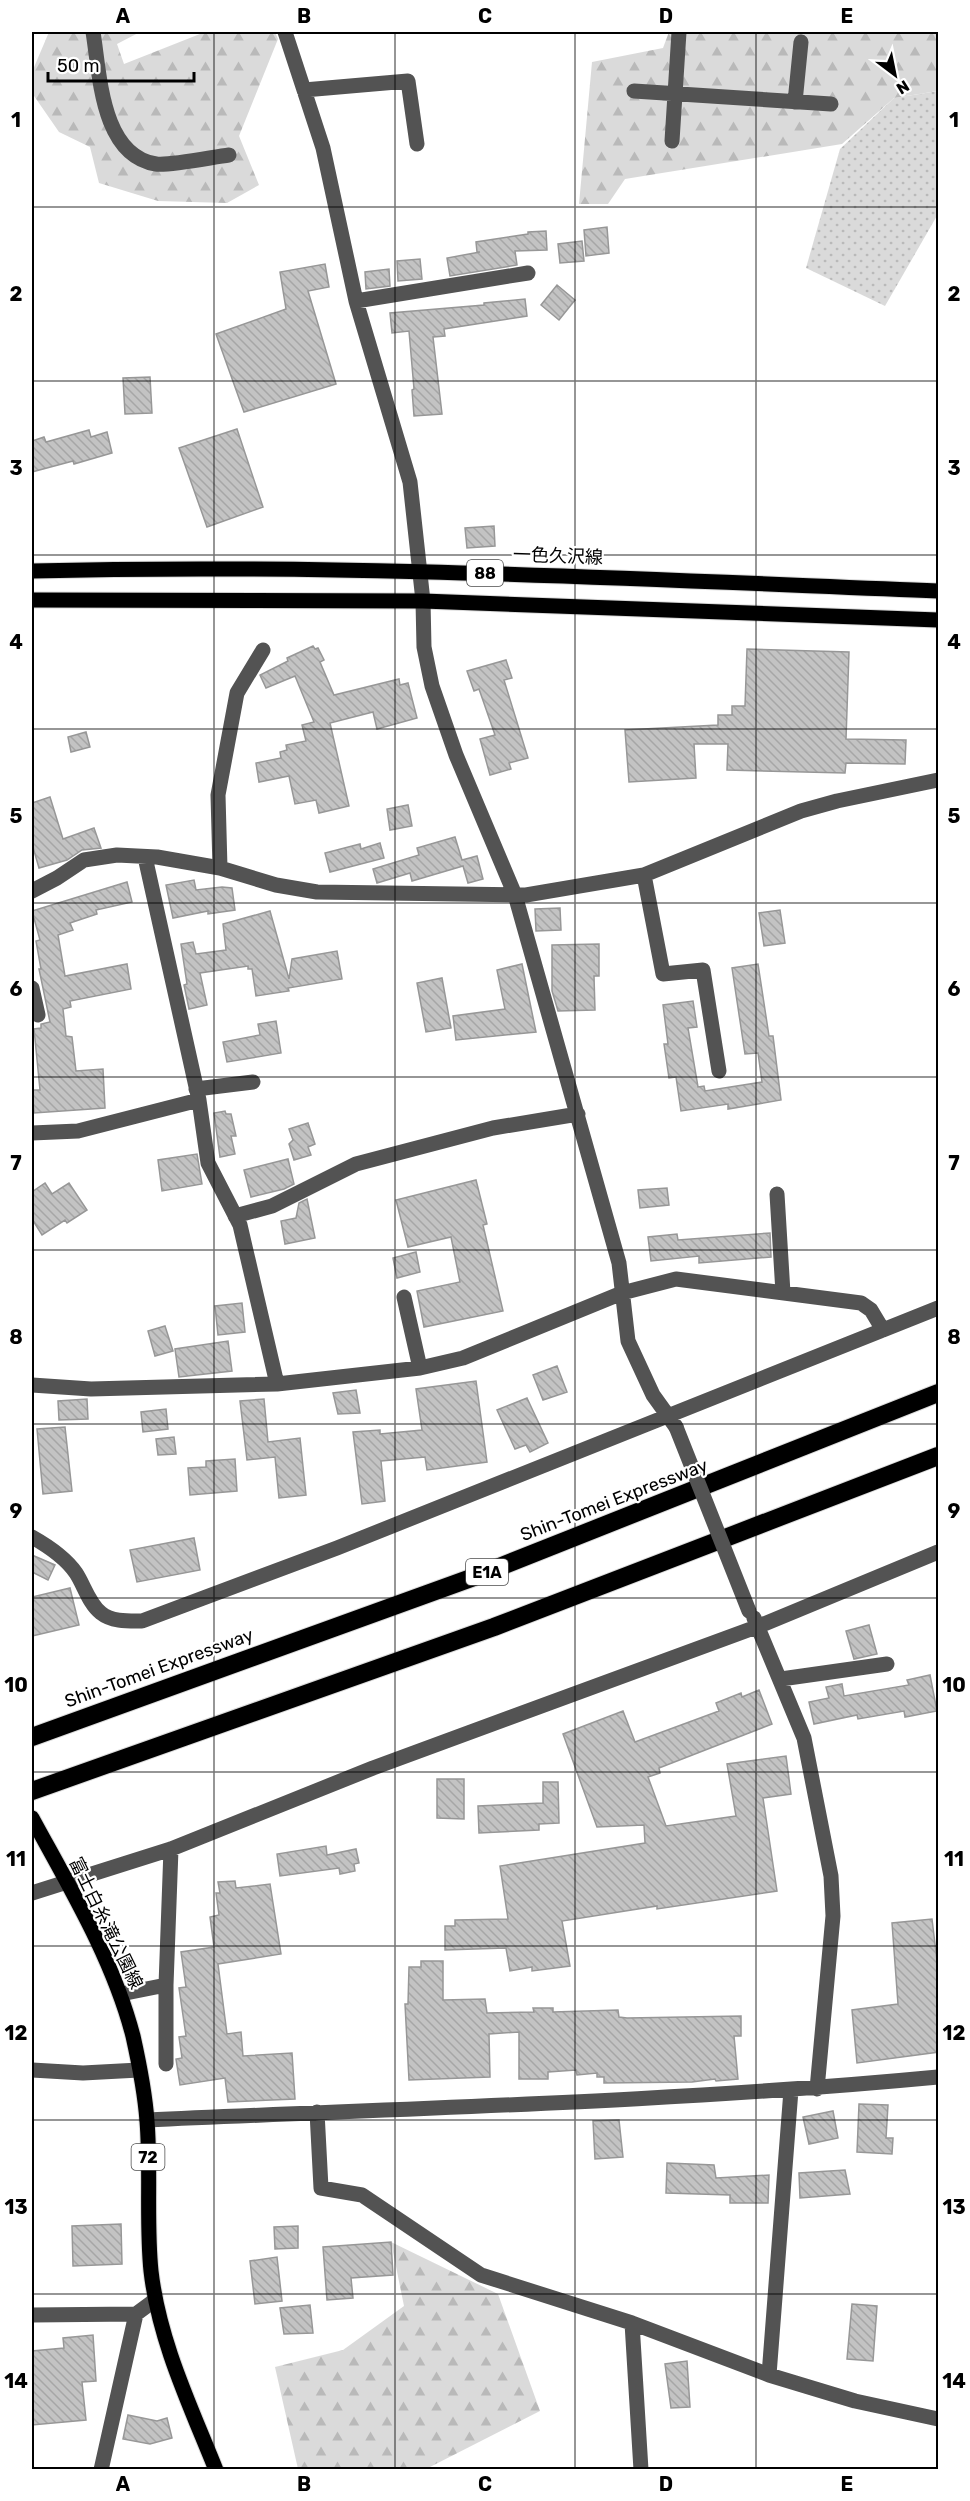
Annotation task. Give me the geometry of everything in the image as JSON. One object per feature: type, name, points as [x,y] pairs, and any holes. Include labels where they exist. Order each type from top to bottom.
[{"type":"highway","name":"Shin-Tomei Expressway","points":[[32,1737],[474,1577],[939,1393]]},
{"type":"highway","points":[[32,1791],[495,1628],[939,1456]]},
{"type":"main road","name":"一色久沢線","points":[[32,571],[139,568],[420,570],[939,591]]},
{"type":"main road","name":"88","points":[[32,600],[423,601],[939,620]]},
{"type":"main road","name":"富士白糸滝公園線","points":[[32,1818],[66,1881],[121,1994],[139,2070],[147,2120],[151,2269],[155,2300],[164,2337],[216,2469]]},
{"type":"street","points":[[93,32],[104,103],[117,138],[132,154],[156,164],[229,155]]},
{"type":"street","points":[[285,32],[323,148],[356,301],[410,482],[423,601],[424,647],[432,686],[456,755],[515,895],[619,1263],[628,1341],[642,1374],[671,1422],[749,1611],[759,1626],[804,1738],[831,1876],[832,1916],[817,2089]]},
{"type":"street","points":[[672,141],[679,32]]},
{"type":"street","points":[[795,102],[801,42]]},
{"type":"street","points":[[304,90],[408,81],[417,144]]},
{"type":"street","points":[[634,91],[831,104]]},
{"type":"street","points":[[356,301],[528,273]]},
{"type":"street","points":[[220,868],[218,795],[237,693],[263,650]]},
{"type":"street","points":[[32,891],[84,860],[117,855],[157,857],[220,868],[276,885],[317,892],[515,895],[644,875],[801,812],[837,801],[939,780]]},
{"type":"street","points":[[145,857],[198,1094],[207,1163],[240,1225],[277,1384]]},
{"type":"street","points":[[644,875],[663,974],[703,970],[719,1071]]},
{"type":"street","points":[[32,988],[38,1015]]},
{"type":"street","points":[[32,1133],[78,1131],[198,1094],[253,1082]]},
{"type":"street","points":[[236,1216],[272,1206],[356,1164],[493,1128],[578,1114]]},
{"type":"street","points":[[777,1194],[783,1293]]},
{"type":"street","points":[[32,1385],[91,1389],[277,1384],[420,1368],[463,1358],[622,1293],[676,1279],[861,1303],[871,1310],[883,1330]]},
{"type":"street","points":[[405,1297],[420,1368]]},
{"type":"street","points":[[32,1537],[48,1546],[75,1572],[101,1613],[117,1621],[142,1621],[671,1422],[939,1308]]},
{"type":"street","points":[[32,1893],[171,1850],[373,1768],[759,1626],[939,1552]]},
{"type":"street","points":[[781,1679],[888,1664]]},
{"type":"street","points":[[166,2064],[166,1985],[171,1850]]},
{"type":"street","points":[[121,1994],[166,1985]]},
{"type":"street","points":[[32,2070],[83,2073],[139,2070]]},
{"type":"street","points":[[147,2120],[502,2106],[817,2089],[939,2077]]},
{"type":"street","points":[[769,2375],[790,2090]]},
{"type":"street","points":[[317,2112],[321,2188],[362,2194],[481,2275],[632,2323],[769,2375],[855,2401],[939,2419]]},
{"type":"street","points":[[32,2315],[136,2314],[155,2300]]},
{"type":"street","points":[[101,2469],[136,2314]]},
{"type":"street","points":[[632,2323],[641,2469]]},
{"type":"green space","points":[[49,32],[140,32],[117,44],[124,64],[205,32],[275,32],[278,39],[239,136],[259,185],[227,203],[158,201],[99,183],[90,147],[59,132],[32,93],[32,72]]},
{"type":"green space","points":[[669,32],[938,32],[938,91],[894,98],[842,144],[625,179],[608,204],[579,204],[592,62],[663,48]]},
{"type":"green space","points":[[938,91],[938,214],[885,306],[806,268],[840,149],[894,98]]},
{"type":"green space","points":[[391,2242],[498,2294],[540,2411],[426,2469],[298,2469],[275,2367],[343,2350],[404,2306]]},
{"type":"building","points":[[607,227],[609,253],[586,256],[584,230]]},
{"type":"building","points":[[546,231],[547,250],[515,251],[517,265],[450,276],[447,258],[480,252],[477,252],[476,242],[528,234],[528,232]]},
{"type":"building","points":[[582,241],[584,261],[560,263],[558,244]]},
{"type":"building","points":[[420,259],[422,279],[398,281],[397,261]]},
{"type":"building","points":[[325,264],[329,287],[308,291],[336,384],[244,412],[216,334],[286,309],[280,272]]},
{"type":"building","points":[[389,269],[390,286],[366,289],[365,272]]},
{"type":"building","points":[[557,285],[575,300],[559,320],[541,305]]},
{"type":"building","points":[[525,299],[527,316],[444,329],[445,336],[433,337],[442,414],[414,416],[409,331],[392,333],[390,313]]},
{"type":"building","points":[[150,377],[152,413],[125,414],[123,378]]},
{"type":"building","points":[[237,429],[263,507],[207,527],[179,448]]},
{"type":"building","points":[[89,430],[91,437],[107,432],[112,453],[74,464],[73,461],[32,472],[32,441],[44,437],[46,442]]},
{"type":"building","points":[[494,526],[495,546],[467,548],[465,528]]},
{"type":"building","points":[[313,646],[315,649],[318,648],[324,660],[320,662],[334,695],[399,679],[400,685],[408,683],[417,718],[377,729],[373,712],[330,723],[349,806],[319,813],[316,800],[295,804],[289,776],[259,782],[256,763],[281,758],[280,752],[287,750],[286,745],[306,741],[302,725],[314,722],[295,676],[266,688],[260,675],[288,661],[287,658]]},
{"type":"building","points":[[747,649],[849,652],[846,739],[906,740],[905,764],[846,763],[845,773],[727,770],[728,744],[694,744],[696,778],[629,782],[625,730],[718,725],[718,715],[732,715],[732,706],[745,706]]},
{"type":"building","points":[[506,660],[512,678],[504,680],[528,758],[509,763],[511,769],[490,775],[480,739],[495,735],[479,689],[474,691],[467,671]]},
{"type":"building","points":[[86,732],[90,747],[71,752],[68,737]]},
{"type":"building","points":[[50,797],[63,839],[94,828],[101,848],[82,850],[67,860],[39,868],[32,844],[32,803]]},
{"type":"building","points":[[408,805],[412,826],[390,830],[387,809]]},
{"type":"building","points":[[455,837],[462,860],[477,856],[483,879],[468,883],[463,866],[412,881],[410,873],[377,883],[373,869],[419,855],[417,848]]},
{"type":"building","points":[[380,843],[384,858],[330,872],[325,853],[360,844],[361,849]]},
{"type":"building","points":[[194,880],[196,890],[232,888],[235,910],[208,914],[208,911],[173,918],[166,885]]},
{"type":"building","points":[[127,882],[132,902],[96,910],[97,914],[70,923],[73,930],[58,935],[65,976],[127,964],[131,989],[70,1001],[71,1007],[63,1009],[66,1036],[72,1037],[76,1071],[103,1069],[105,1108],[34,1113],[32,1090],[40,1090],[34,1029],[41,1028],[41,1024],[50,1022],[39,969],[41,969],[36,941],[40,940],[32,911]]},
{"type":"building","points":[[560,908],[561,930],[536,931],[535,909]]},
{"type":"building","points":[[780,910],[785,943],[764,946],[759,913]]},
{"type":"building","points":[[270,911],[289,979],[292,959],[337,951],[342,979],[256,996],[252,969],[248,969],[248,966],[200,973],[207,1005],[189,1009],[184,985],[187,984],[181,944],[193,942],[196,954],[226,950],[223,924]]},
{"type":"building","points":[[599,944],[599,976],[594,976],[595,1010],[558,1011],[552,991],[552,945]]},
{"type":"building","points":[[522,964],[536,1032],[456,1040],[453,1016],[505,1009],[497,970]]},
{"type":"building","points":[[758,964],[769,1036],[773,1036],[781,1100],[728,1109],[728,1104],[681,1111],[676,1077],[669,1078],[664,1044],[668,1044],[663,1005],[693,1001],[697,1027],[688,1028],[698,1087],[704,1086],[705,1091],[762,1082],[758,1053],[745,1054],[732,968]]},
{"type":"building","points":[[442,978],[451,1028],[426,1032],[417,983]]},
{"type":"building","points":[[276,1021],[281,1053],[227,1062],[223,1042],[260,1035],[258,1024]]},
{"type":"building","points":[[225,1111],[226,1114],[231,1114],[236,1136],[231,1136],[235,1154],[220,1157],[214,1113]]},
{"type":"building","points":[[308,1123],[315,1144],[308,1147],[311,1155],[294,1160],[289,1144],[293,1140],[289,1129]]},
{"type":"building","points":[[197,1154],[202,1184],[162,1191],[158,1160]]},
{"type":"building","points":[[288,1159],[294,1184],[284,1189],[251,1197],[244,1170]]},
{"type":"building","points":[[476,1180],[487,1224],[483,1225],[503,1311],[424,1327],[417,1291],[460,1282],[451,1237],[408,1247],[396,1200]]},
{"type":"building","points":[[45,1183],[52,1194],[69,1183],[87,1210],[67,1223],[65,1220],[42,1235],[32,1219],[32,1192]]},
{"type":"building","points":[[667,1188],[669,1205],[640,1208],[638,1190]]},
{"type":"building","points":[[307,1199],[315,1238],[285,1244],[281,1221],[296,1218],[299,1203]]},
{"type":"building","points":[[770,1233],[771,1257],[699,1263],[699,1256],[651,1261],[648,1237],[677,1234],[678,1240]]},
{"type":"building","points":[[416,1252],[420,1272],[397,1278],[393,1258]]},
{"type":"building","points":[[242,1303],[245,1332],[218,1335],[215,1306]]},
{"type":"building","points":[[165,1326],[173,1351],[155,1356],[148,1331]]},
{"type":"building","points":[[228,1341],[232,1371],[179,1377],[175,1349]]},
{"type":"building","points":[[557,1366],[567,1392],[543,1400],[533,1375]]},
{"type":"building","points":[[476,1381],[487,1462],[427,1470],[425,1457],[381,1461],[385,1501],[362,1504],[353,1432],[380,1430],[380,1434],[422,1430],[416,1389]]},
{"type":"building","points":[[356,1390],[360,1413],[338,1414],[333,1393]]},
{"type":"building","points":[[527,1398],[548,1443],[530,1452],[526,1445],[515,1449],[497,1410]]},
{"type":"building","points":[[87,1399],[88,1419],[59,1420],[58,1401]]},
{"type":"building","points":[[264,1399],[268,1442],[300,1438],[306,1495],[279,1498],[275,1457],[247,1460],[240,1401]]},
{"type":"building","points":[[166,1409],[168,1429],[143,1432],[141,1412]]},
{"type":"building","points":[[65,1427],[72,1491],[43,1494],[37,1429]]},
{"type":"building","points":[[174,1437],[176,1454],[158,1455],[156,1439]]},
{"type":"building","points":[[235,1459],[237,1491],[190,1495],[188,1468],[206,1467],[206,1461]]},
{"type":"building","points":[[194,1538],[200,1570],[137,1582],[130,1550]]},
{"type":"building","points":[[32,1555],[55,1565],[48,1580],[32,1572]]},
{"type":"building","points":[[70,1588],[79,1625],[32,1636],[32,1597]]},
{"type":"building","points":[[869,1625],[877,1654],[854,1659],[846,1631]]},
{"type":"building","points":[[930,1675],[937,1711],[905,1717],[904,1711],[858,1719],[857,1715],[814,1724],[809,1702],[829,1698],[826,1687],[842,1684],[844,1696],[909,1685],[907,1680]]},
{"type":"building","points":[[759,1690],[772,1724],[659,1768],[660,1773],[648,1777],[666,1826],[736,1816],[727,1764],[786,1756],[791,1794],[763,1798],[777,1891],[562,1921],[570,1966],[532,1971],[532,1967],[510,1971],[506,1948],[445,1950],[445,1926],[455,1926],[455,1920],[508,1919],[500,1866],[645,1843],[644,1825],[597,1827],[563,1734],[623,1711],[635,1742],[719,1711],[716,1703],[741,1693],[742,1697]]},
{"type":"building","points":[[437,1779],[464,1779],[464,1819],[437,1818]]},
{"type":"building","points":[[543,1782],[558,1782],[559,1823],[539,1824],[539,1830],[479,1833],[478,1806],[543,1803]]},
{"type":"building","points":[[326,1846],[327,1855],[356,1849],[359,1863],[354,1864],[355,1871],[340,1874],[339,1868],[280,1876],[277,1854]]},
{"type":"building","points":[[235,1881],[236,1888],[270,1884],[281,1954],[218,1964],[227,2034],[241,2032],[243,2056],[292,2053],[295,2099],[228,2102],[225,2078],[180,2085],[176,2059],[182,2058],[179,2037],[186,2036],[179,1988],[186,1987],[181,1952],[214,1947],[210,1917],[219,1915],[216,1893],[220,1893],[218,1882]]},
{"type":"building","points":[[932,1919],[939,1977],[939,2052],[857,2063],[852,2010],[898,2004],[892,1923]]},
{"type":"building","points":[[421,1961],[443,1961],[443,2000],[485,1999],[487,2013],[534,2012],[533,2008],[553,2008],[553,2012],[618,2010],[619,2017],[627,2018],[741,2016],[741,2036],[734,2036],[738,2079],[604,2083],[604,2077],[597,2077],[597,2073],[577,2075],[576,2070],[548,2072],[548,2079],[519,2079],[519,2032],[489,2034],[490,2077],[409,2080],[405,2004],[408,2004],[409,1967],[421,1967]]},
{"type":"building","points":[[859,2104],[888,2105],[886,2138],[893,2138],[892,2154],[857,2152]]},
{"type":"building","points":[[833,2111],[838,2138],[809,2144],[803,2117]]},
{"type":"building","points":[[619,2120],[623,2157],[595,2159],[593,2121]]},
{"type":"building","points":[[667,2163],[714,2165],[716,2178],[769,2175],[768,2203],[730,2203],[730,2195],[666,2193]]},
{"type":"building","points":[[845,2170],[850,2194],[800,2198],[799,2173]]},
{"type":"building","points":[[121,2224],[122,2264],[73,2266],[72,2226]]},
{"type":"building","points":[[298,2226],[298,2248],[275,2249],[274,2227]]},
{"type":"building","points":[[391,2242],[393,2275],[351,2278],[353,2298],[327,2300],[323,2247]]},
{"type":"building","points":[[277,2257],[282,2301],[255,2304],[250,2261]]},
{"type":"building","points":[[852,2304],[877,2306],[873,2361],[847,2359]]},
{"type":"building","points":[[310,2305],[313,2333],[284,2334],[280,2308]]},
{"type":"building","points":[[93,2335],[96,2381],[82,2382],[86,2420],[32,2425],[32,2351],[64,2348],[63,2338]]},
{"type":"building","points":[[687,2361],[690,2407],[671,2408],[665,2364]]},
{"type":"building","points":[[128,2415],[157,2421],[167,2418],[172,2438],[150,2444],[123,2439]]}]
